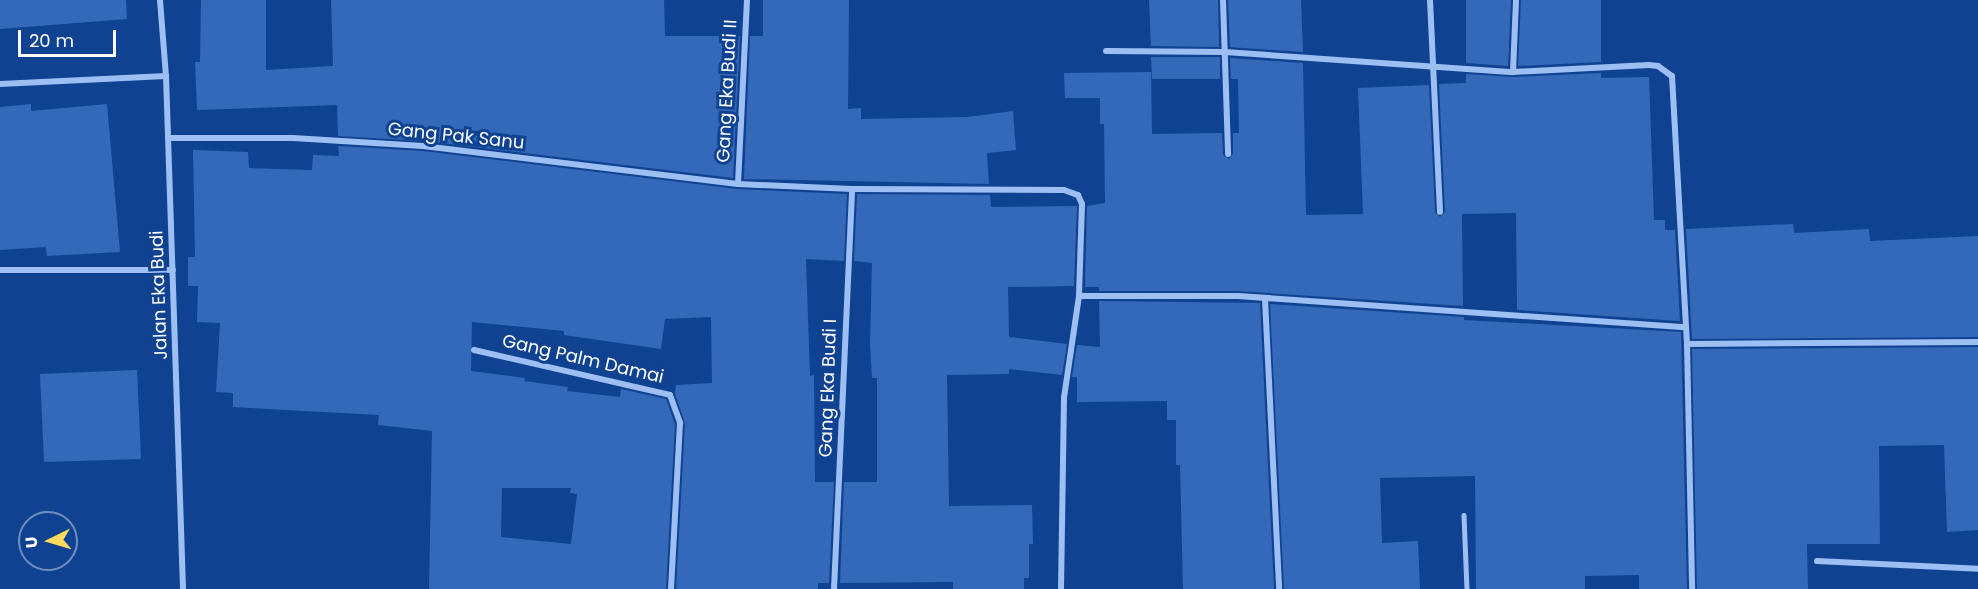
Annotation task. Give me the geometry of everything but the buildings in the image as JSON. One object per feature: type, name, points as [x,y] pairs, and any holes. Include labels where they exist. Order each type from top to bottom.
[{"type":"street","name":"Jalan Eka Budi","points":[[160,0],[169,138],[183,589]]},
{"type":"street","name":"Gang Eka Budi II","points":[[738,184],[747,0]]},
{"type":"street","points":[[1222,0],[1228,154]]},
{"type":"street","points":[[1430,0],[1431,66],[1440,212]]},
{"type":"street","points":[[1513,72],[1516,0]]},
{"type":"street","points":[[1106,51],[1225,52],[1513,72],[1649,65],[1672,76],[1687,344],[1692,589]]},
{"type":"street","points":[[0,84],[166,76]]},
{"type":"street","name":"Gang Pak Sanu","points":[[169,138],[293,138],[423,146],[738,184],[852,189],[1071,191],[1078,195],[1082,204],[1079,296],[1064,398],[1061,589]]},
{"type":"street","name":"Gang Eka Budi I","points":[[834,589],[852,189]]},
{"type":"street","points":[[0,270],[173,270]]},
{"type":"street","points":[[1079,296],[1265,299],[1685,327]]},
{"type":"street","points":[[1265,299],[1279,589]]},
{"type":"street","points":[[1687,344],[1978,342]]},
{"type":"street","name":"Gang Palm Damai","points":[[474,350],[670,394],[680,423],[671,589]]},
{"type":"street","points":[[1817,561],[1978,569]]},
{"type":"lane","points":[[1464,515],[1467,589]]}]
